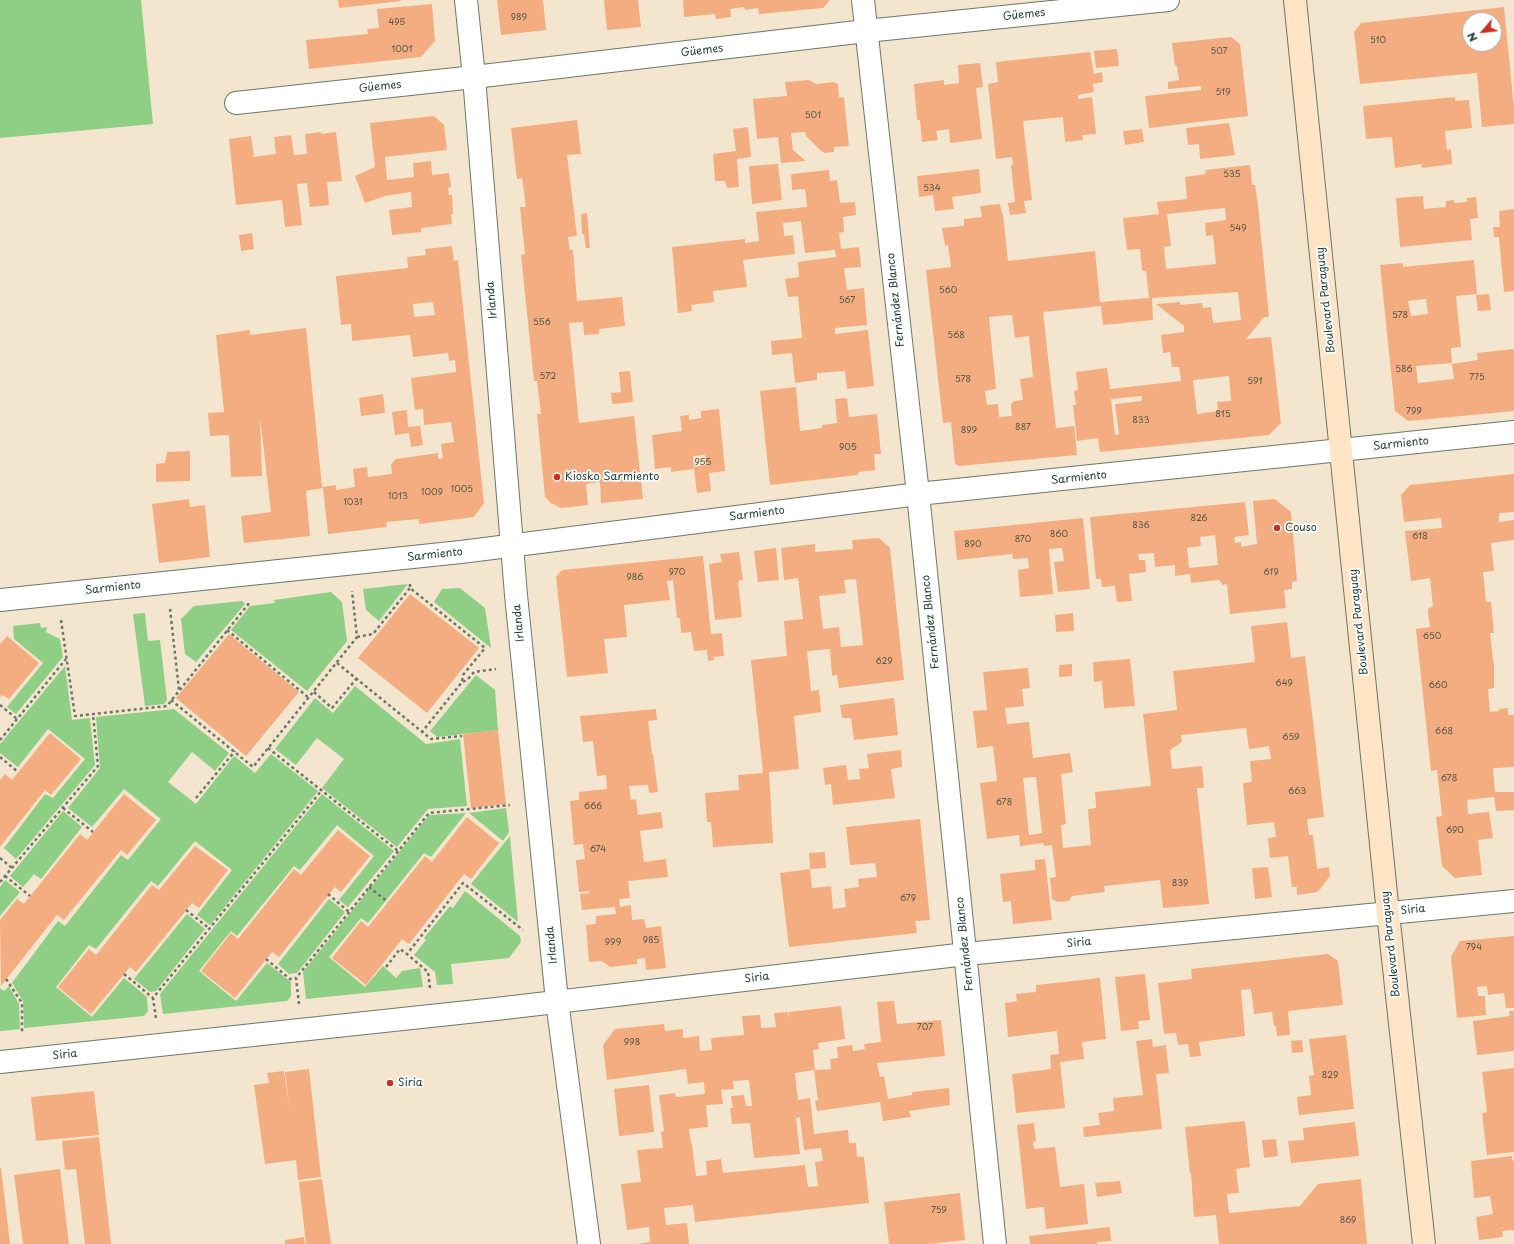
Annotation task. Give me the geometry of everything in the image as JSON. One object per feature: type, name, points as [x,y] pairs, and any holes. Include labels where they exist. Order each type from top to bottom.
[{"type":"main road","name":"Boulevard Paraguay","points":[[1295,0],[1388,913],[1424,1244]]},
{"type":"street","name":"Irlanda","points":[[466,0],[474,77],[512,545],[557,1001],[589,1244]]},
{"type":"street","name":"Fernández Blanco","points":[[863,0],[918,494],[995,1244]]},
{"type":"street","name":"Güemes","points":[[236,102],[474,77],[866,31],[1168,0]]},
{"type":"street","name":"Sarmiento","points":[[0,600],[461,552],[918,494],[1514,432]]},
{"type":"street","name":"Siria","points":[[0,1062],[557,1001],[966,954],[1514,900]]},
{"type":"path","points":[[171,700],[252,767],[357,637],[373,634],[410,588],[410,578]]},
{"type":"path","points":[[351,584],[357,637]]},
{"type":"path","points":[[410,588],[485,648],[463,675],[462,682]]},
{"type":"path","points":[[60,616],[75,716],[167,706],[251,601],[251,596]]},
{"type":"path","points":[[169,603],[179,690]]},
{"type":"path","points":[[227,630],[308,698]]},
{"type":"path","points":[[0,740],[66,659]]},
{"type":"path","points":[[337,663],[431,739],[462,736]]},
{"type":"path","points":[[422,732],[462,682],[468,679],[474,672],[496,669]]},
{"type":"path","points":[[314,692],[332,708],[356,678]]},
{"type":"path","points":[[0,704],[17,719]]},
{"type":"path","points":[[0,882],[98,766],[94,714]]},
{"type":"path","points":[[268,748],[398,851]]},
{"type":"path","points":[[196,798],[235,752]]},
{"type":"path","points":[[0,757],[18,772]]},
{"type":"path","points":[[156,1018],[154,998],[322,790]]},
{"type":"path","points":[[266,959],[290,979],[296,978],[429,813],[511,804]]},
{"type":"path","points":[[63,808],[93,832]]},
{"type":"path","points":[[0,858],[12,868]]},
{"type":"path","points":[[6,876],[30,896]]},
{"type":"path","points":[[407,954],[463,883],[525,932]]},
{"type":"path","points":[[369,887],[388,902]]},
{"type":"path","points":[[328,894],[349,912]]},
{"type":"path","points":[[186,910],[210,929]]},
{"type":"path","points":[[386,967],[400,949],[428,972],[430,991]]},
{"type":"path","points":[[124,974],[154,998]]},
{"type":"path","points":[[296,978],[299,1004]]},
{"type":"path","points":[[6,979],[22,1003],[22,1033]]},
{"type":"green space","points":[[0,0],[141,0],[153,124],[0,138]]},
{"type":"green space","points":[[408,584],[379,621],[366,610],[363,589]]},
{"type":"green space","points":[[460,588],[485,608],[491,648],[434,602],[442,589]]},
{"type":"green space","points":[[331,592],[342,602],[347,641],[307,691],[231,630],[250,606],[275,603],[274,600]]},
{"type":"green space","points":[[242,601],[245,604],[196,662],[185,654],[181,619],[194,606]]},
{"type":"green space","points":[[145,613],[148,641],[160,640],[167,700],[164,704],[145,706],[133,614]]},
{"type":"green space","points":[[40,623],[41,628],[47,627],[46,632],[60,639],[63,657],[16,714],[7,707],[43,663],[14,639],[13,626]]},
{"type":"green space","points":[[65,666],[72,720],[90,718],[95,765],[16,859],[4,848],[45,794],[53,798],[85,759],[48,729],[18,767],[0,753],[0,744]]},
{"type":"green space","points":[[476,675],[495,690],[498,730],[437,737],[430,731]]},
{"type":"green space","points":[[355,686],[426,744],[460,739],[467,806],[428,809],[397,847],[322,788],[344,759],[317,738],[296,765],[275,749],[315,698],[333,713]]},
{"type":"green space","points":[[174,709],[229,753],[215,771],[192,752],[168,782],[196,804],[234,756],[255,773],[271,754],[318,791],[210,925],[197,915],[232,870],[195,841],[158,886],[151,881],[96,949],[89,945],[56,987],[92,1017],[124,978],[147,997],[148,1011],[144,1016],[24,1028],[23,1001],[12,983],[58,921],[65,926],[121,855],[128,860],[161,819],[124,789],[92,827],[68,808],[100,768],[96,717]]},
{"type":"green space","points":[[322,794],[394,851],[348,907],[339,900],[374,856],[337,825],[300,870],[294,866],[237,936],[231,931],[199,971],[236,1001],[267,963],[291,982],[291,996],[287,1001],[163,1014],[160,994]]},
{"type":"green space","points":[[506,808],[509,832],[503,841],[469,813]]},
{"type":"green space","points":[[63,811],[82,827],[41,879],[34,874],[23,887],[10,876]]},
{"type":"green space","points":[[466,813],[431,857],[424,853],[368,923],[361,918],[329,957],[365,987],[383,966],[396,978],[402,971],[420,968],[423,987],[306,999],[303,972],[429,815]]},
{"type":"green space","points":[[510,836],[518,922],[471,884]]},
{"type":"green space","points":[[5,880],[20,892],[0,916],[0,887]]},
{"type":"green space","points":[[465,891],[520,936],[521,942],[509,958],[451,964],[453,984],[437,985],[435,972],[414,955],[426,940],[424,938],[450,906],[453,908]]},
{"type":"green space","points":[[329,899],[345,912],[297,973],[289,974],[278,964]]},
{"type":"green space","points":[[187,914],[205,929],[156,991],[150,992],[134,979]]},
{"type":"green space","points":[[9,986],[19,1004],[20,1029],[0,1031],[0,988],[4,991]]},
{"type":"building","points":[[338,0],[401,0],[401,1],[339,8]]},
{"type":"building","points":[[497,0],[543,0],[546,30],[501,35]]},
{"type":"building","points":[[604,0],[638,0],[641,27],[607,30]]},
{"type":"building","points":[[683,0],[830,0],[823,8],[759,14],[758,8],[745,10],[744,7],[730,9],[731,17],[716,19],[715,14],[684,17]]},
{"type":"building","points":[[432,4],[435,41],[421,57],[309,69],[306,40],[368,34],[367,29],[379,28],[377,9]]},
{"type":"building","points":[[1504,7],[1514,108],[1514,124],[1482,127],[1477,73],[1360,84],[1354,32],[1361,23]]},
{"type":"building","points":[[1231,37],[1240,44],[1248,116],[1149,128],[1145,96],[1201,90],[1201,86],[1168,89],[1168,82],[1179,80],[1177,66],[1175,66],[1172,43]]},
{"type":"building","points":[[1117,49],[1119,66],[1096,68],[1094,51]]},
{"type":"building","points":[[1090,52],[1094,74],[1102,72],[1103,82],[1093,84],[1094,92],[1078,95],[1078,99],[1092,97],[1096,134],[1082,135],[1083,140],[1065,142],[1063,117],[1023,121],[1032,200],[1024,201],[1026,213],[1010,215],[1008,203],[1015,202],[1011,165],[1013,165],[1012,157],[996,159],[988,84],[998,82],[996,62]]},
{"type":"building","points":[[980,63],[983,87],[976,88],[982,139],[950,143],[949,129],[936,131],[938,140],[922,142],[920,120],[917,120],[914,84],[944,80],[944,85],[959,83],[958,65]]},
{"type":"building","points":[[809,80],[816,84],[834,82],[838,84],[839,98],[844,97],[849,146],[834,147],[834,152],[825,153],[806,136],[805,132],[791,133],[793,150],[806,161],[781,163],[778,137],[757,139],[753,99],[787,96],[785,82]]},
{"type":"building","points":[[1455,97],[1455,101],[1469,100],[1472,128],[1445,131],[1447,150],[1451,149],[1452,164],[1422,168],[1421,164],[1395,168],[1392,137],[1366,139],[1363,106]]},
{"type":"building","points":[[434,116],[444,125],[447,150],[385,157],[387,180],[414,177],[413,163],[431,161],[432,175],[449,173],[451,187],[448,188],[449,195],[452,195],[452,224],[421,228],[421,232],[392,235],[389,210],[412,207],[411,192],[385,196],[365,203],[355,176],[375,167],[370,123]]},
{"type":"building","points":[[577,120],[581,154],[567,155],[577,236],[568,237],[570,250],[573,250],[577,301],[622,297],[625,326],[599,329],[599,334],[584,335],[583,322],[569,323],[579,423],[634,416],[643,499],[601,503],[600,482],[586,484],[588,505],[561,508],[551,503],[545,497],[537,414],[541,414],[537,381],[534,381],[521,255],[525,254],[520,207],[526,207],[522,178],[517,179],[511,128]]},
{"type":"building","points":[[1229,123],[1235,155],[1200,159],[1199,144],[1188,145],[1186,128]]},
{"type":"building","points":[[748,127],[751,157],[737,159],[739,187],[727,188],[725,181],[715,181],[713,154],[736,151],[733,129]]},
{"type":"building","points":[[1142,129],[1144,142],[1125,145],[1123,131]]},
{"type":"building","points":[[321,132],[321,134],[336,132],[342,181],[327,182],[329,205],[310,207],[307,183],[297,184],[302,225],[285,227],[282,200],[236,205],[229,139],[251,136],[254,157],[276,154],[274,137],[291,135],[294,155],[307,154],[305,134]]},
{"type":"building","points":[[778,164],[782,200],[752,204],[749,166]]},
{"type":"building","points":[[1250,165],[1252,185],[1255,185],[1258,205],[1269,317],[1264,317],[1246,339],[1271,337],[1281,423],[1269,435],[1100,452],[1098,438],[1077,441],[1073,405],[1076,405],[1074,391],[1078,390],[1076,372],[1107,368],[1110,389],[1181,381],[1179,367],[1172,367],[1170,352],[1163,353],[1161,335],[1184,332],[1184,326],[1156,304],[1180,302],[1180,305],[1202,303],[1203,308],[1211,307],[1213,323],[1241,320],[1238,292],[1152,298],[1153,320],[1103,325],[1101,306],[1043,312],[1056,428],[1074,426],[1077,455],[959,466],[955,464],[951,422],[943,423],[926,270],[951,267],[948,245],[945,246],[942,228],[964,226],[964,219],[982,217],[980,206],[1000,204],[1003,214],[1008,261],[1095,251],[1100,302],[1149,298],[1146,271],[1142,271],[1140,249],[1127,250],[1123,218],[1159,214],[1157,202],[1187,199],[1185,177],[1206,174],[1205,170]],"holes":[[[1225,208],[1226,220],[1205,223],[1206,236],[1213,235],[1216,264],[1166,269],[1164,247],[1171,246],[1167,214]],[[1012,315],[1015,338],[1029,336],[1033,377],[1020,379],[1023,400],[1014,401],[1011,404],[1012,416],[999,417],[998,404],[987,405],[985,391],[996,389],[989,317]],[[1229,376],[1231,401],[1217,402],[1218,411],[1197,414],[1193,380]],[[1142,396],[1142,401],[1115,404],[1119,434],[1115,435],[1111,399]]]},
{"type":"building","points":[[979,169],[981,193],[952,197],[954,209],[935,211],[933,195],[919,197],[917,176]]},
{"type":"building","points":[[829,170],[830,181],[837,180],[840,203],[855,202],[856,215],[843,217],[844,232],[839,233],[841,249],[859,247],[861,267],[844,268],[847,290],[864,288],[867,325],[835,328],[835,334],[868,330],[874,386],[847,389],[845,371],[817,373],[817,380],[795,383],[792,353],[772,355],[771,341],[802,338],[798,296],[788,297],[785,279],[799,277],[798,262],[836,257],[835,250],[805,253],[801,221],[783,223],[784,236],[793,235],[795,254],[743,260],[747,287],[713,291],[714,302],[691,305],[692,311],[678,313],[672,247],[745,239],[745,243],[759,241],[756,212],[807,207],[805,189],[792,190],[791,174]]},
{"type":"building","points":[[1423,196],[1424,209],[1446,207],[1446,201],[1454,200],[1454,203],[1467,202],[1467,198],[1476,197],[1478,218],[1470,219],[1472,240],[1400,247],[1396,198]]},
{"type":"building","points":[[1514,209],[1514,291],[1504,292],[1499,237],[1494,237],[1493,227],[1500,227],[1499,211]]},
{"type":"building","points":[[587,213],[590,248],[586,248],[584,234],[582,234],[581,214]]},
{"type":"building","points":[[252,233],[254,249],[241,251],[239,235]]},
{"type":"building","points":[[452,246],[454,261],[458,260],[484,503],[474,517],[419,524],[419,519],[386,522],[387,527],[328,534],[323,488],[306,491],[310,536],[244,543],[241,516],[271,512],[260,417],[262,476],[231,477],[229,435],[210,436],[208,413],[224,412],[216,335],[250,330],[250,335],[306,328],[322,487],[336,485],[336,490],[355,487],[353,469],[367,467],[368,477],[392,474],[391,464],[396,459],[438,453],[438,459],[443,458],[441,444],[454,442],[451,422],[424,425],[423,409],[415,410],[411,378],[456,372],[455,360],[449,361],[448,353],[413,357],[410,335],[352,341],[351,324],[341,325],[336,276],[408,268],[407,257],[426,255],[425,249]],"holes":[[[433,302],[435,315],[414,317],[413,304]]]},
{"type":"building","points":[[1474,260],[1477,294],[1456,296],[1461,347],[1451,348],[1452,363],[1416,366],[1418,383],[1454,379],[1452,364],[1478,360],[1477,353],[1514,349],[1514,411],[1408,421],[1395,411],[1380,265],[1403,263],[1403,267]],"holes":[[[1426,299],[1428,314],[1411,316],[1408,301]]]},
{"type":"building","points":[[1489,294],[1491,310],[1478,311],[1476,295]]},
{"type":"building","points":[[630,371],[633,402],[612,404],[611,393],[621,392],[619,372]]},
{"type":"building","points":[[796,387],[800,431],[822,428],[822,425],[837,423],[835,399],[847,398],[849,417],[877,414],[881,454],[874,454],[875,470],[858,472],[858,475],[770,485],[760,391]]},
{"type":"building","points":[[383,394],[385,413],[361,416],[359,398]]},
{"type":"building","points":[[719,409],[725,471],[709,473],[711,491],[697,493],[694,469],[671,472],[671,467],[655,469],[652,435],[682,431],[680,416],[689,415],[689,420],[701,418],[701,411]],"holes":[[[705,455],[706,465],[694,467],[693,456]]]},
{"type":"building","points":[[407,410],[408,427],[420,426],[423,445],[411,447],[409,433],[395,435],[392,412]]},
{"type":"building","points":[[190,451],[190,481],[156,482],[156,464],[165,463],[167,452]]},
{"type":"building","points":[[1514,474],[1514,512],[1499,513],[1499,522],[1514,520],[1514,540],[1491,543],[1494,571],[1483,572],[1486,602],[1491,602],[1494,633],[1490,633],[1494,668],[1494,688],[1488,689],[1490,712],[1508,708],[1508,715],[1514,715],[1514,767],[1493,768],[1495,792],[1514,792],[1514,810],[1496,811],[1494,797],[1467,800],[1468,814],[1489,812],[1493,838],[1478,840],[1482,875],[1455,878],[1442,866],[1436,817],[1442,816],[1437,770],[1431,771],[1416,629],[1430,627],[1428,609],[1433,606],[1430,578],[1411,581],[1405,531],[1442,528],[1441,518],[1404,522],[1401,495],[1410,485]]},
{"type":"building","points":[[189,499],[190,507],[205,505],[210,557],[159,563],[152,504]]},
{"type":"building","points":[[1275,499],[1291,512],[1297,581],[1292,582],[1292,589],[1284,590],[1286,608],[1230,614],[1227,584],[1223,585],[1219,580],[1191,583],[1190,574],[1175,576],[1175,565],[1155,567],[1154,553],[1138,554],[1139,560],[1145,560],[1146,572],[1129,574],[1132,601],[1117,602],[1115,586],[1102,587],[1101,579],[1096,579],[1090,517],[1245,502],[1249,535],[1234,537],[1235,543],[1241,542],[1241,547],[1257,544],[1253,501]],"holes":[[[1215,535],[1218,565],[1189,568],[1187,548],[1201,546],[1200,537]]]},
{"type":"building","points":[[1083,518],[1090,589],[1058,592],[1054,562],[1064,561],[1062,548],[1049,549],[1053,594],[1020,597],[1018,570],[1029,568],[1028,558],[1013,559],[1012,554],[957,560],[954,531]]},
{"type":"building","points":[[879,538],[890,548],[904,680],[839,688],[837,675],[832,676],[830,649],[807,651],[811,691],[819,690],[821,712],[794,716],[799,769],[769,772],[773,843],[713,847],[711,822],[707,822],[705,793],[739,790],[738,775],[763,773],[751,660],[787,656],[784,621],[803,619],[798,578],[784,580],[781,548],[815,544],[815,552],[853,549],[852,540]],"holes":[[[856,579],[863,645],[841,647],[839,627],[823,629],[819,596],[846,593],[844,580]]]},
{"type":"building","points":[[776,548],[779,580],[758,582],[754,551]]},
{"type":"building","points":[[739,552],[743,580],[738,581],[742,617],[715,620],[709,564],[722,562],[720,554]]},
{"type":"building","points":[[703,556],[711,634],[722,633],[724,656],[713,657],[714,660],[708,661],[707,650],[694,651],[691,632],[681,633],[680,618],[677,618],[673,580],[667,581],[670,600],[624,605],[627,637],[604,639],[608,673],[567,677],[556,577],[562,570]]},
{"type":"building","points":[[410,594],[479,648],[427,713],[358,658]]},
{"type":"building","points":[[1073,613],[1074,631],[1056,632],[1055,615]]},
{"type":"building","points":[[1287,622],[1291,658],[1305,656],[1324,817],[1307,819],[1309,835],[1313,835],[1317,869],[1329,867],[1330,876],[1318,892],[1297,895],[1297,887],[1292,887],[1288,856],[1270,858],[1268,838],[1276,837],[1274,822],[1247,825],[1243,783],[1252,782],[1250,761],[1271,759],[1269,746],[1249,749],[1246,728],[1181,735],[1182,742],[1170,750],[1172,769],[1202,766],[1204,788],[1197,788],[1209,904],[1163,908],[1160,880],[1104,886],[1105,892],[1072,896],[1069,901],[1058,902],[1052,899],[1050,878],[1056,877],[1052,845],[1044,846],[1043,843],[1020,846],[1019,835],[987,839],[980,783],[997,781],[993,746],[977,748],[973,711],[987,710],[983,672],[1028,668],[1030,688],[1022,689],[1024,706],[1005,708],[1007,724],[1029,722],[1033,758],[1070,753],[1073,772],[1061,774],[1066,824],[1061,825],[1063,848],[1091,845],[1088,809],[1096,808],[1095,792],[1151,786],[1143,714],[1177,710],[1173,671],[1255,662],[1251,626]],"holes":[[[1036,777],[1042,833],[1029,835],[1023,778]]]},
{"type":"building","points":[[229,634],[299,692],[246,756],[176,698]]},
{"type":"building","points":[[7,636],[39,663],[9,699],[2,695],[0,698],[0,644]]},
{"type":"building","points":[[1130,659],[1135,706],[1104,708],[1102,681],[1094,682],[1093,662]]},
{"type":"building","points":[[1072,664],[1072,676],[1059,677],[1059,665]]},
{"type":"building","points":[[894,698],[898,735],[854,740],[851,718],[842,718],[840,705]]},
{"type":"building","points":[[656,709],[657,720],[648,721],[658,792],[649,793],[648,785],[629,786],[631,800],[636,799],[638,815],[661,812],[663,828],[640,831],[644,862],[666,859],[668,877],[628,881],[630,898],[619,899],[620,907],[631,905],[632,920],[644,919],[646,928],[661,926],[666,968],[646,970],[645,958],[637,959],[637,964],[610,967],[602,961],[589,962],[586,925],[596,924],[596,916],[616,914],[615,907],[582,910],[580,894],[589,893],[589,891],[579,892],[576,860],[585,859],[583,844],[574,845],[570,801],[579,800],[579,792],[607,789],[606,775],[597,776],[593,741],[583,742],[580,716]]},
{"type":"building","points":[[498,730],[506,804],[471,808],[463,734]]},
{"type":"building","points":[[50,733],[81,759],[51,795],[45,790],[0,847],[0,780],[5,774],[12,780]]},
{"type":"building","points":[[901,750],[902,767],[891,769],[895,798],[833,805],[831,784],[825,785],[823,768],[846,765],[848,780],[860,779],[859,769],[869,768],[867,754]]},
{"type":"building","points":[[124,794],[156,820],[127,855],[121,850],[64,920],[57,915],[1,986],[0,920],[17,899],[24,904],[80,834],[87,840]]},
{"type":"building","points":[[467,817],[499,843],[471,879],[464,874],[409,944],[402,939],[366,985],[332,958],[361,921],[368,927],[425,856],[432,862]]},
{"type":"building","points":[[920,819],[930,920],[915,921],[917,933],[789,947],[780,873],[810,869],[812,888],[831,886],[833,909],[846,907],[844,889],[859,887],[858,879],[877,877],[875,863],[850,865],[846,827]]},
{"type":"building","points":[[338,830],[370,856],[341,892],[335,887],[279,957],[272,952],[235,998],[201,971],[231,933],[238,939],[294,869],[301,875]]},
{"type":"building","points":[[195,846],[228,870],[199,908],[192,903],[136,972],[130,967],[91,1014],[58,987],[89,949],[96,955],[152,885],[159,890]]},
{"type":"building","points":[[825,852],[826,868],[810,869],[809,853]]},
{"type":"building","points":[[1045,859],[1052,920],[1013,924],[1011,901],[1003,902],[1000,874],[1035,870],[1035,860]]},
{"type":"building","points":[[1268,867],[1272,897],[1255,899],[1252,868]]},
{"type":"building","points":[[1514,936],[1514,1008],[1506,1008],[1504,993],[1488,995],[1487,986],[1477,987],[1478,996],[1485,996],[1486,1015],[1457,1018],[1451,957],[1460,941]]},
{"type":"building","points":[[1328,954],[1338,961],[1343,1005],[1288,1011],[1290,1035],[1277,1036],[1272,1012],[1254,1014],[1251,989],[1241,990],[1245,1036],[1199,1042],[1201,1056],[1190,1057],[1188,1044],[1178,1045],[1176,1033],[1164,1034],[1158,983],[1192,979],[1191,969]]},
{"type":"building","points":[[1145,974],[1150,1020],[1138,1021],[1139,1029],[1121,1031],[1115,977]]},
{"type":"building","points":[[1100,978],[1106,1039],[1082,1042],[1084,1059],[1060,1062],[1065,1108],[1016,1113],[1012,1074],[1051,1069],[1050,1055],[1059,1054],[1057,1031],[1008,1037],[1005,1003],[1017,1001],[1016,994],[1036,992],[1036,985]]},
{"type":"building","points":[[894,1001],[897,1024],[941,1020],[945,1056],[877,1063],[880,1077],[884,1076],[888,1099],[912,1095],[912,1092],[949,1088],[950,1105],[909,1111],[911,1117],[883,1121],[880,1102],[817,1111],[815,1101],[818,1100],[814,1070],[795,1073],[798,1100],[810,1098],[814,1134],[848,1130],[849,1143],[856,1143],[857,1157],[864,1157],[869,1203],[695,1222],[693,1205],[664,1208],[666,1225],[687,1223],[689,1244],[637,1244],[650,1242],[649,1227],[627,1230],[621,1184],[641,1182],[637,1150],[663,1148],[661,1132],[664,1131],[659,1095],[675,1093],[676,1097],[705,1094],[704,1082],[688,1084],[686,1069],[607,1080],[603,1045],[615,1029],[664,1024],[665,1031],[683,1029],[683,1038],[699,1036],[700,1051],[712,1050],[711,1038],[744,1035],[742,1016],[760,1015],[761,1028],[776,1027],[774,1013],[788,1012],[789,1019],[789,1012],[841,1006],[845,1039],[818,1043],[819,1049],[813,1050],[815,1070],[831,1069],[830,1059],[838,1058],[837,1047],[852,1045],[853,1051],[865,1049],[864,1044],[881,1042],[877,1002]],"holes":[[[749,1080],[752,1106],[746,1106],[744,1095],[731,1096],[733,1108],[730,1108],[732,1124],[750,1123],[754,1158],[800,1154],[796,1118],[800,1117],[804,1150],[821,1148],[823,1161],[815,1162],[818,1186],[808,1187],[805,1165],[723,1173],[721,1159],[706,1161],[707,1175],[696,1176],[689,1129],[708,1127],[706,1105],[723,1104],[721,1090],[734,1089],[733,1081]]]},
{"type":"building","points":[[1509,1011],[1514,1011],[1514,1051],[1477,1055],[1473,1021],[1510,1016]]},
{"type":"building","points":[[1346,1035],[1354,1109],[1299,1115],[1297,1097],[1311,1095],[1309,1076],[1314,1075],[1309,1039]]},
{"type":"building","points":[[1152,1039],[1153,1047],[1166,1045],[1169,1073],[1156,1074],[1162,1129],[1084,1137],[1083,1127],[1100,1125],[1098,1113],[1114,1111],[1113,1098],[1143,1095],[1136,1041]]},
{"type":"building","points":[[1302,1040],[1303,1052],[1292,1053],[1291,1041]]},
{"type":"building","points":[[1514,1068],[1514,1152],[1487,1155],[1482,1113],[1487,1112],[1482,1072]]},
{"type":"building","points":[[309,1069],[321,1177],[298,1180],[296,1160],[265,1164],[254,1085],[269,1083],[267,1073],[284,1071],[290,1112],[285,1072]]},
{"type":"building","points":[[649,1085],[654,1132],[619,1136],[614,1089]]},
{"type":"building","points":[[94,1091],[99,1135],[36,1141],[31,1097]]},
{"type":"building","points":[[1245,1121],[1250,1167],[1236,1169],[1239,1193],[1227,1194],[1229,1213],[1300,1206],[1318,1184],[1361,1179],[1367,1244],[1219,1244],[1216,1215],[1194,1217],[1191,1173],[1185,1127]]},
{"type":"building","points":[[1355,1122],[1359,1156],[1291,1163],[1288,1141],[1304,1140],[1303,1128]]},
{"type":"building","points":[[1034,1123],[1036,1141],[1033,1142],[1034,1149],[1055,1147],[1060,1187],[1084,1184],[1088,1224],[1046,1229],[1044,1207],[1026,1209],[1017,1125]]},
{"type":"building","points":[[99,1137],[111,1244],[85,1244],[76,1169],[65,1170],[62,1141]]},
{"type":"building","points":[[1276,1139],[1278,1156],[1264,1158],[1262,1140]]},
{"type":"building","points":[[1512,1156],[1512,1161],[1514,1160],[1514,1230],[1502,1231],[1503,1237],[1479,1240],[1476,1217],[1493,1214],[1490,1196],[1474,1198],[1471,1161]]},
{"type":"building","points":[[1,1168],[10,1244],[0,1244]]},
{"type":"building","points":[[60,1169],[69,1244],[23,1244],[14,1175]]},
{"type":"building","points":[[322,1179],[331,1244],[306,1244],[299,1182]]},
{"type":"building","points":[[1120,1181],[1122,1193],[1097,1197],[1095,1183]]},
{"type":"building","points":[[960,1193],[965,1240],[929,1244],[889,1244],[884,1202]]},
{"type":"building","points":[[1110,1227],[1111,1241],[1097,1242],[1097,1244],[1030,1244],[1029,1236]]},
{"type":"building","points":[[304,1237],[305,1244],[285,1244],[285,1240]]},
{"type":"place","name":"Kiosko Sarmiento","points":[[557,477]]},
{"type":"place","name":"Couso","points":[[1277,528]]},
{"type":"place","name":"Siria","points":[[390,1083]]}]
